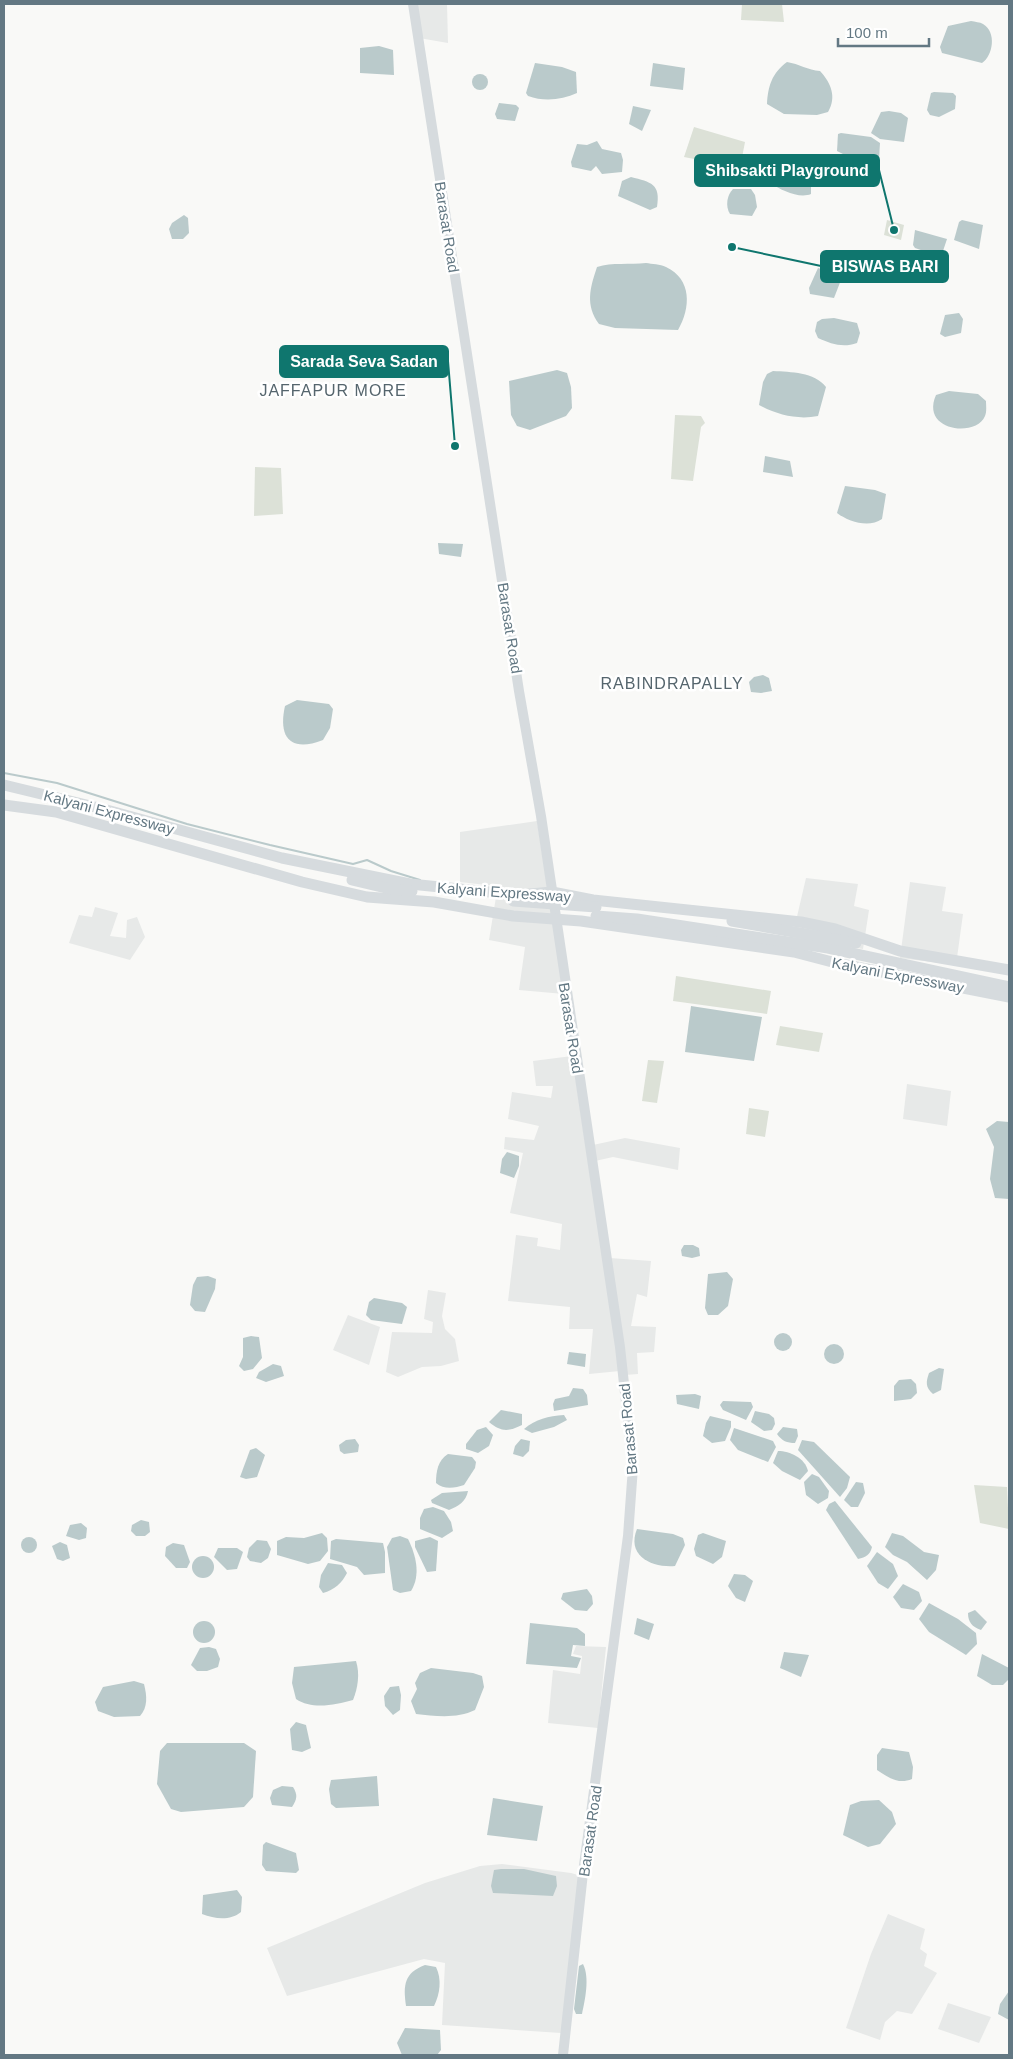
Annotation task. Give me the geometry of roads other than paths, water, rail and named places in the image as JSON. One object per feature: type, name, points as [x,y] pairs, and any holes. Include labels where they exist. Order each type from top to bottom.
[{"type":"highway","name":"Kalyani Expressway","points":[[4,785],[103,809],[282,858],[410,884],[519,896],[552,892],[593,900],[802,922],[835,929],[900,951],[1009,970]]},
{"type":"highway","points":[[4,805],[56,812],[131,835],[302,882],[368,897],[434,902],[502,914],[560,913],[627,908],[672,913],[775,928],[1009,987]]},
{"type":"highway","points":[[219,842],[221,849],[370,888]]},
{"type":"highway","points":[[212,856],[218,852],[296,874],[370,888],[533,907],[560,913]]},
{"type":"highway","name":"Kalyani Expressway","points":[[560,913],[609,925],[794,952],[836,963],[1009,997]]},
{"type":"highway","points":[[851,948],[1009,977]]},
{"type":"main road","name":"Barasat Road","points":[[413,4],[552,892],[560,913],[620,1347],[632,1466],[629,1526],[583,1873],[563,2055]]},
{"type":"waterway","points":[[4,773],[57,783],[187,824],[270,845],[353,864],[367,860],[391,871],[420,880]]},
{"type":"place","name":"Shibsakti Playground","points":[[894,230]]},
{"type":"place","name":"BISWAS BARI","points":[[732,247]]},
{"type":"place","name":"Sarada Seva Sadan","points":[[455,446]]},
{"type":"district","name":"JAFFAPUR MORE","points":[[333,390]]},
{"type":"district","name":"RABINDRAPALLY","points":[[672,683]]}]
